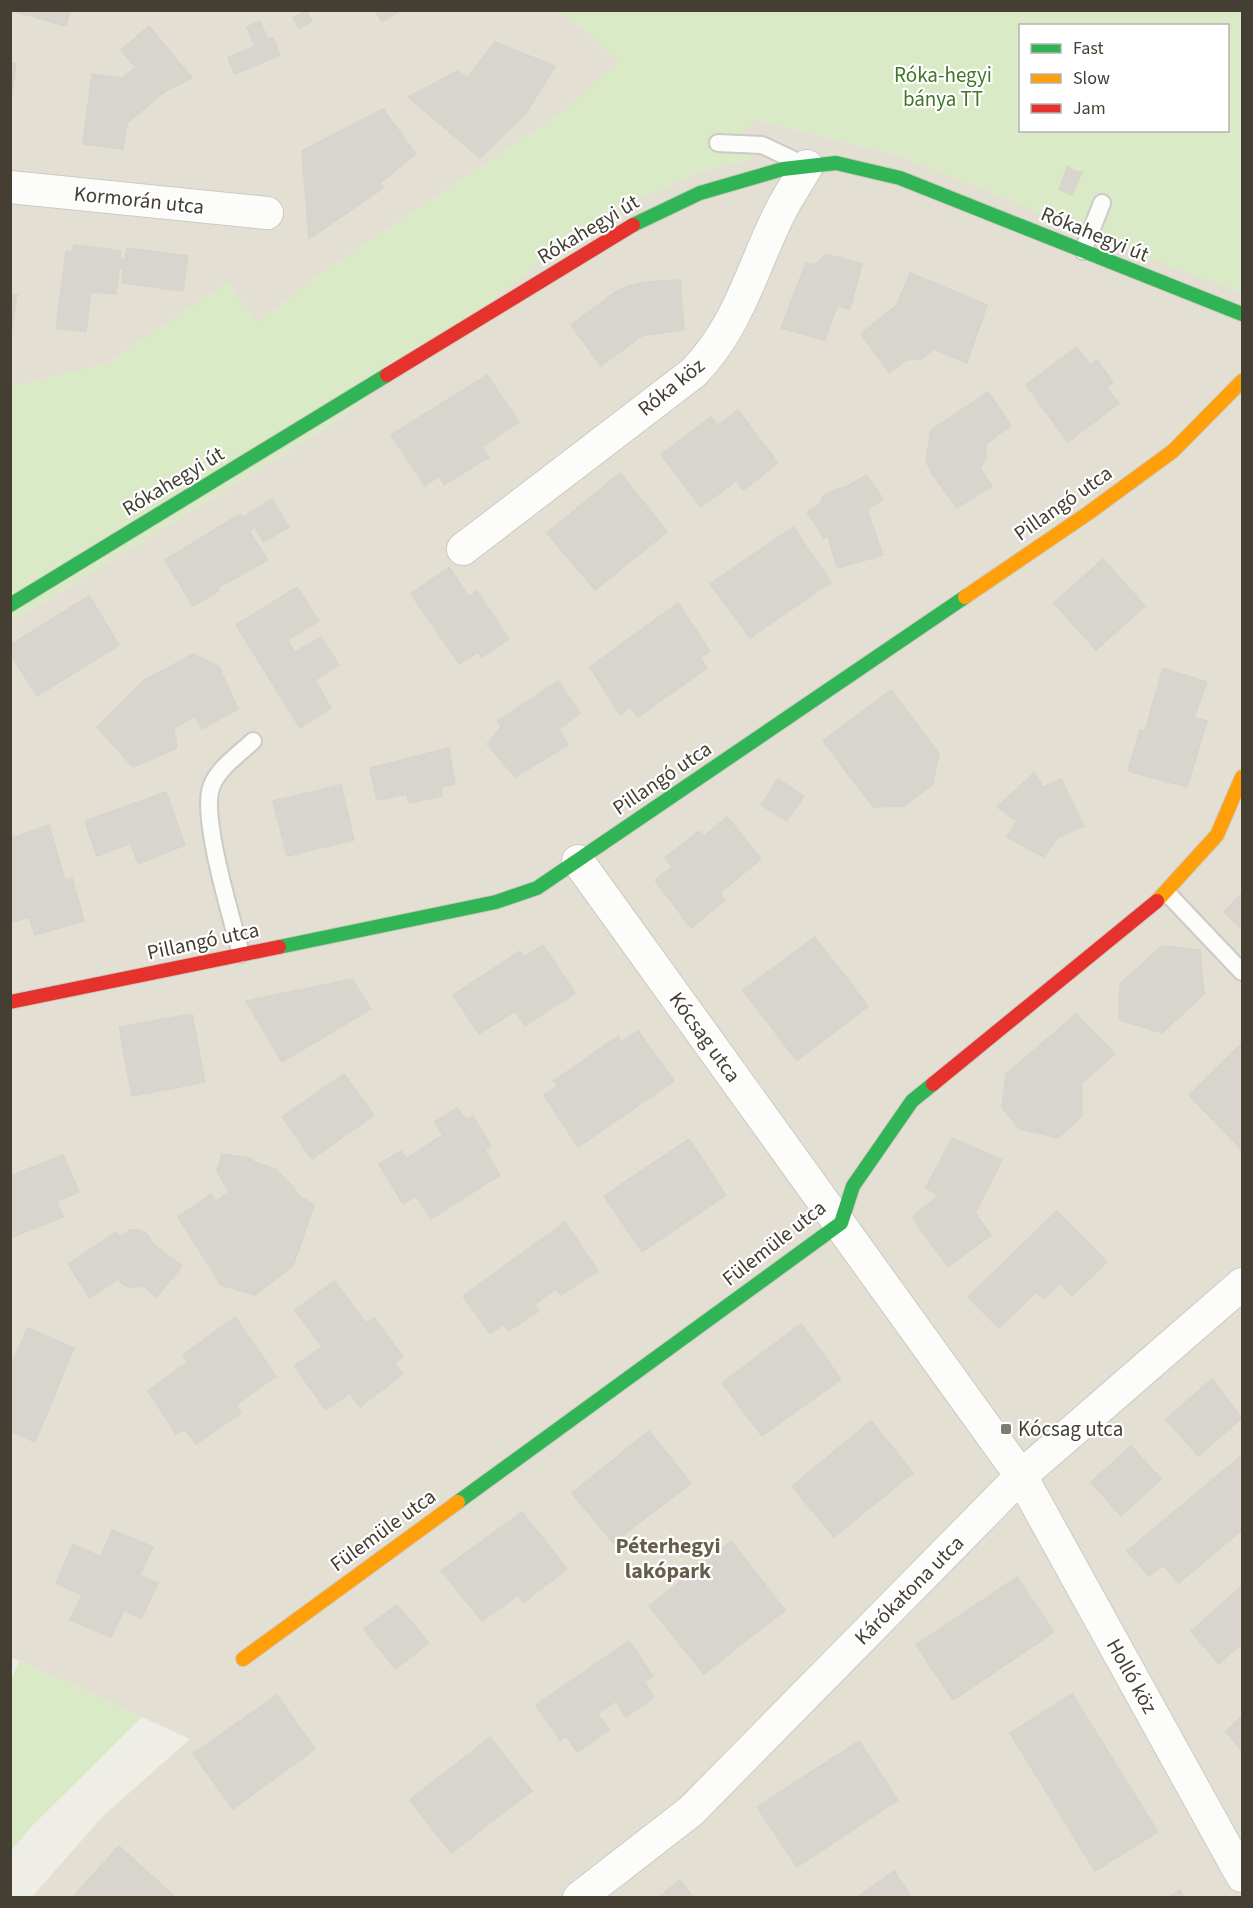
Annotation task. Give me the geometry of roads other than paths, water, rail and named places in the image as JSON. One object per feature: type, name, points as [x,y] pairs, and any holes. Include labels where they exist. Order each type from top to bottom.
[{"type":"street","name":"Rókahegyi út","points":[[10,605],[646,217],[700,193],[752,176],[807,166],[836,164],[900,178],[1242,314]]},
{"type":"street","name":"Róka köz","points":[[463,549],[693,372],[714,351],[731,322],[781,209],[807,166]]},
{"type":"street","name":"Kormorán utca","points":[[10,187],[267,213]]},
{"type":"street","name":"Pillangó utca","points":[[10,1002],[517,897],[537,888],[1087,514],[1173,451],[1242,381]]},
{"type":"street","name":"Fülemüle utca","points":[[243,1659],[841,1223],[853,1186],[912,1101],[1167,893],[1217,835],[1242,777]]},
{"type":"street","name":"Kócsag utca","points":[[578,861],[841,1223],[1021,1476]]},
{"type":"street","name":"Kárókatona utca","points":[[579,1898],[690,1811],[1021,1476],[1242,1284]]},
{"type":"street","name":"Holló köz","points":[[1021,1476],[1242,1876]]},
{"type":"lane","points":[[718,143],[762,145],[807,166]]},
{"type":"lane","points":[[1083,251],[1102,203]]},
{"type":"lane","points":[[241,954],[208,814],[211,787],[226,766],[253,741]]},
{"type":"lane","points":[[1167,893],[1242,972]]},
{"type":"place","name":"Kócsag utca","points":[[1006,1429]]},
{"type":"district","name":"Péterhegyi lakópark","points":[[668,1558]]},
{"type":"park label","name":"Róka-hegyi bánya TT","points":[[943,87]]}]
